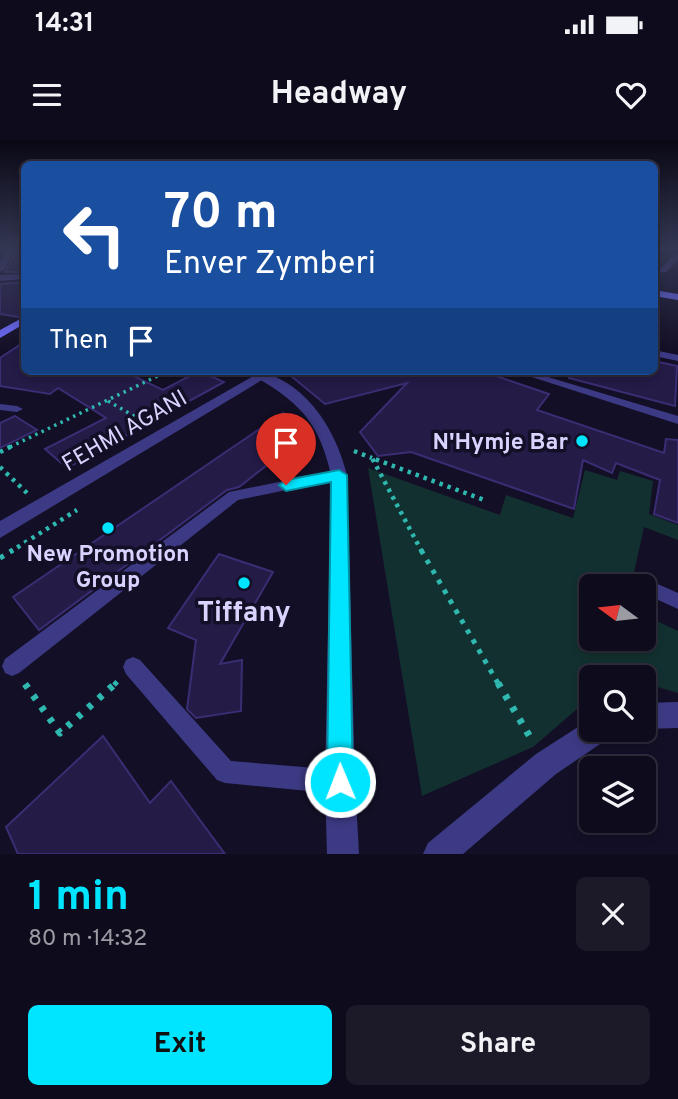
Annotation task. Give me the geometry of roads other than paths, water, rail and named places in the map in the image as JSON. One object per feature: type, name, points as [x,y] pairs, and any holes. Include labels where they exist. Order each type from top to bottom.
[{"type":"main road","points":[[658,294],[678,297]]},
{"type":"main road","points":[[0,335],[21,322]]},
{"type":"street","name":"FEHMI AGANI","points":[[0,530],[264,375]]},
{"type":"street","points":[[269,375],[315,415],[326,429],[335,451],[339,475],[340,782],[343,854]]},
{"type":"street","points":[[656,716],[678,715]]},
{"type":"street","points":[[439,854],[546,764],[579,742]]},
{"type":"lane","points":[[658,354],[678,358]]},
{"type":"lane","points":[[531,375],[678,420]]},
{"type":"lane","points":[[0,407],[18,409]]},
{"type":"lane","points":[[12,666],[234,496],[339,475]]},
{"type":"lane","points":[[656,591],[678,601]]},
{"type":"lane","points":[[133,667],[225,772],[340,782]]},
{"type":"place","name":"N'Hymje Bar","points":[[582,441]]},
{"type":"place","name":"New Promotion Group","points":[[108,528]]},
{"type":"place","name":"Tiffany","points":[[244,583]]}]
